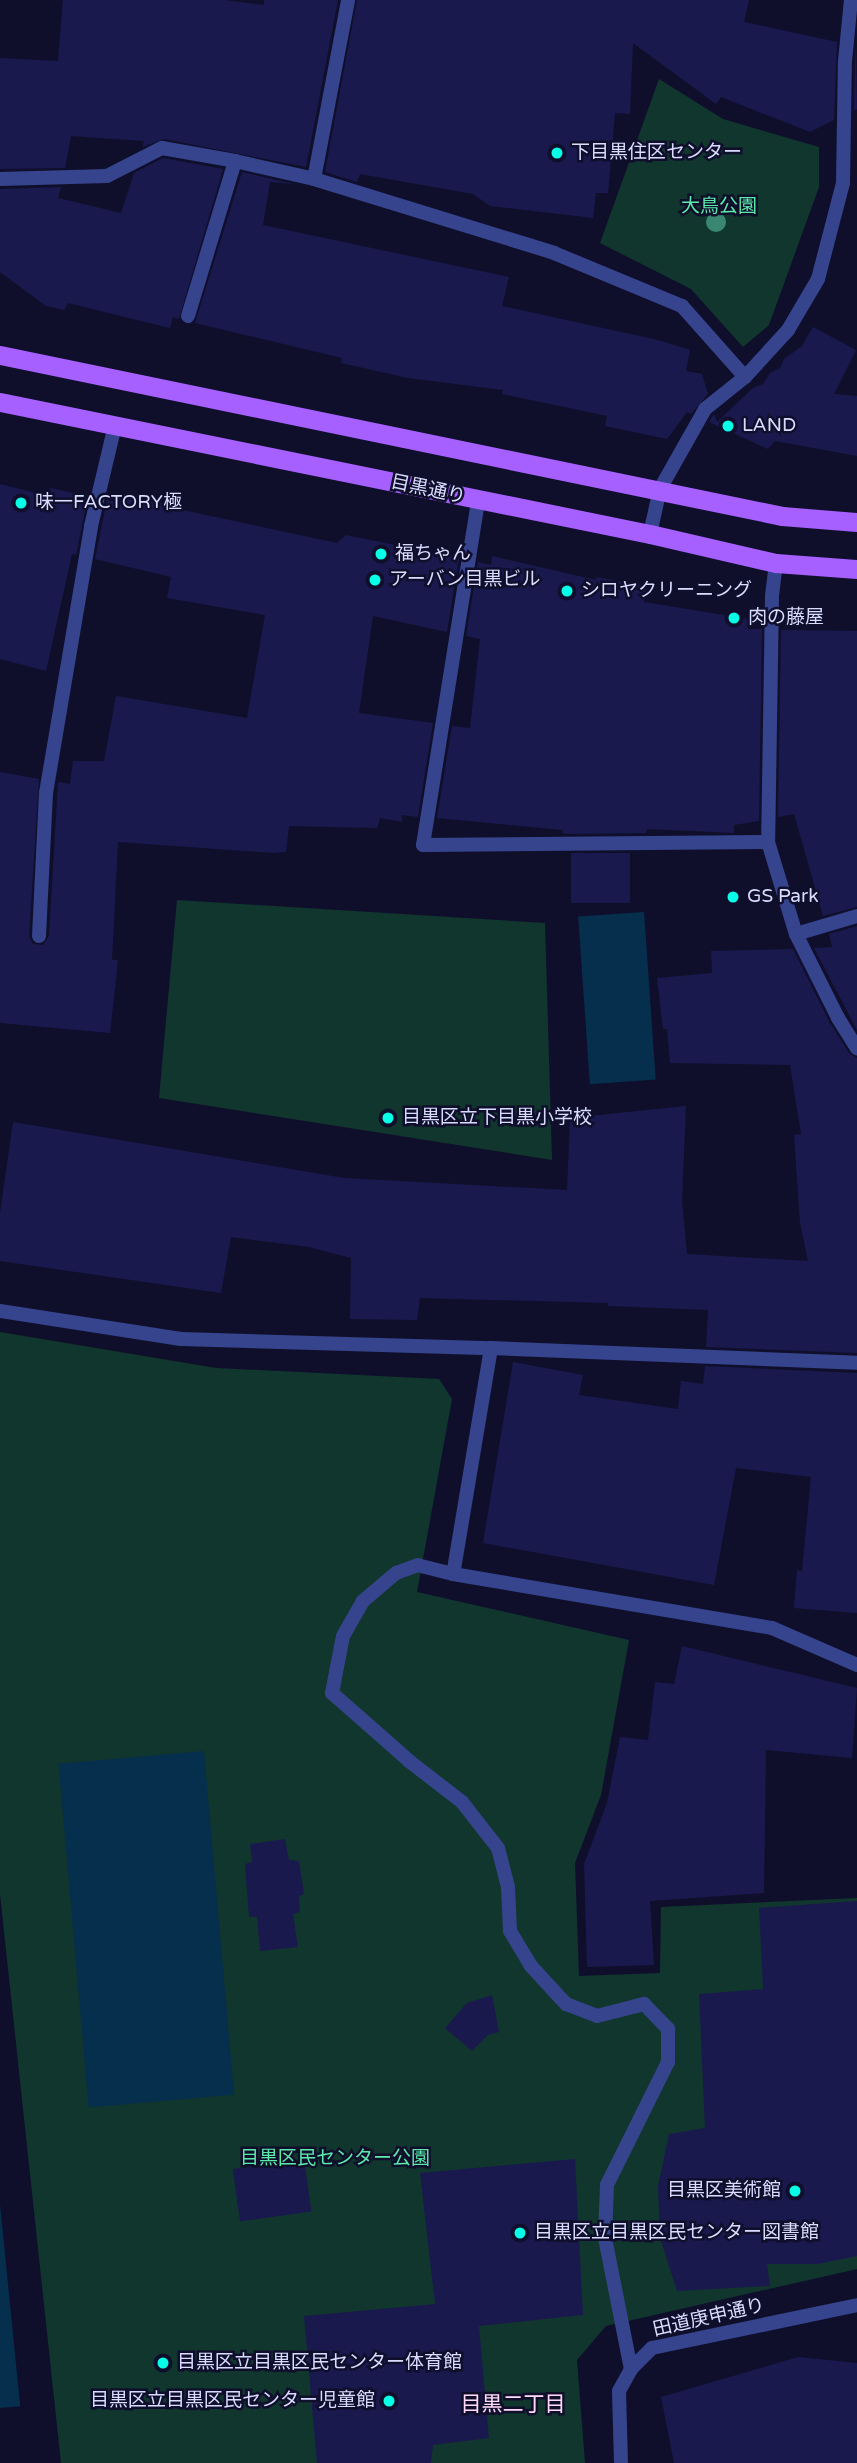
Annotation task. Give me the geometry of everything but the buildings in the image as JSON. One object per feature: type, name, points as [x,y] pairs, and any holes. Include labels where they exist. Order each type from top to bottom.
[{"type":"main road","points":[[0,355],[782,516],[857,522]]},
{"type":"main road","name":"目黒通り","points":[[0,402],[650,534],[776,563],[857,569]]},
{"type":"street","points":[[314,179],[348,0]]},
{"type":"street","points":[[650,534],[660,489],[705,409],[745,377],[789,330],[818,279],[843,183],[845,61],[851,0]]},
{"type":"street","points":[[0,178],[107,176],[162,148],[314,179],[554,253],[682,306],[745,377]]},
{"type":"street","points":[[188,316],[235,161]]},
{"type":"street","points":[[39,936],[46,793],[91,526],[116,425]]},
{"type":"street","points":[[478,500],[423,845],[768,842]]},
{"type":"street","points":[[776,563],[772,596],[768,842],[796,933],[838,1018],[857,1048]]},
{"type":"street","points":[[796,933],[857,916]]},
{"type":"street","points":[[0,1311],[181,1339],[857,1363]]},
{"type":"street","points":[[453,1574],[491,1348]]},
{"type":"street","points":[[631,2369],[605,2238],[607,2185],[668,2062],[668,2029],[644,2004],[597,2016],[566,2004],[531,1966],[510,1931],[508,1887],[498,1849],[462,1802],[409,1761],[332,1693],[343,1636],[363,1601],[396,1573],[418,1565],[453,1574],[772,1629],[857,1665]]},
{"type":"street","name":"田道庚申通り","points":[[621,2463],[619,2391],[631,2369],[652,2348],[857,2305]]},
{"type":"green space","name":"大鳥公園","points":[[659,79],[723,119],[819,147],[819,187],[769,325],[743,347],[691,289],[600,243]]},
{"type":"green space","points":[[177,900],[545,923],[552,1160],[159,1098]]},
{"type":"green space","name":"目黒区民センター公園","points":[[0,1332],[216,1368],[439,1379],[452,1399],[417,1592],[629,1640],[601,1795],[575,1863],[579,1976],[660,1973],[661,1907],[857,1898],[857,2269],[606,2326],[577,2360],[585,2463],[61,2463],[0,1894]]},
{"type":"water","points":[[644,912],[656,1080],[590,1084],[578,917]]},
{"type":"water","points":[[204,1751],[234,2095],[89,2107],[59,1764]]},
{"type":"water","points":[[0,2204],[24,2444],[0,2463]]},
{"type":"pier","points":[[24,2406],[29,2463],[0,2463],[0,2408]]},
{"type":"place","name":"下目黒住区センター","points":[[557,153]]},
{"type":"place","name":"LAND","points":[[728,426]]},
{"type":"place","name":"味一FACTORY極","points":[[21,503]]},
{"type":"place","name":"福ちゃん","points":[[381,554]]},
{"type":"place","name":"アーバン目黒ビル","points":[[375,580]]},
{"type":"place","name":"シロヤクリーニング","points":[[567,591]]},
{"type":"place","name":"肉の藤屋","points":[[734,618]]},
{"type":"place","name":"GS Park","points":[[733,897]]},
{"type":"place","name":"目黒区立下目黒小学校","points":[[388,1118]]},
{"type":"place","name":"目黒区美術館","points":[[795,2191]]},
{"type":"place","name":"目黒区立目黒区民センター図書館","points":[[520,2233]]},
{"type":"place","name":"目黒区立目黒区民センター体育館","points":[[163,2363]]},
{"type":"place","name":"目黒区立目黒区民センター児童館","points":[[389,2401]]},
{"type":"district","name":"目黒二丁目","points":[[513,2405]]}]
